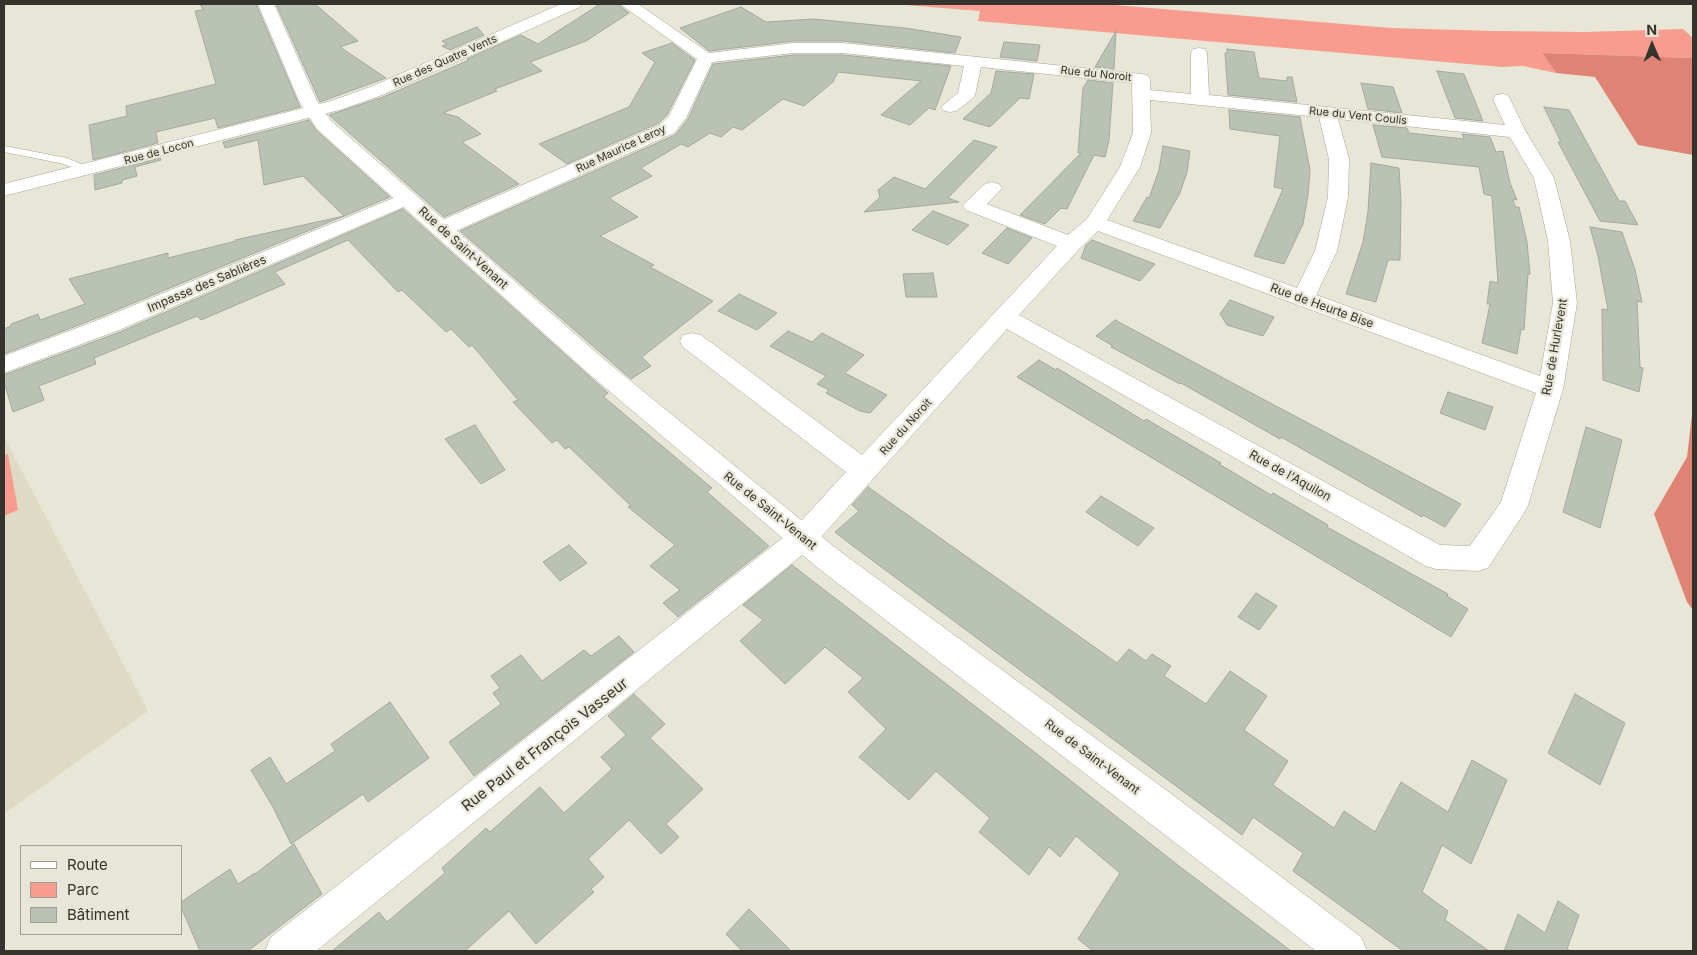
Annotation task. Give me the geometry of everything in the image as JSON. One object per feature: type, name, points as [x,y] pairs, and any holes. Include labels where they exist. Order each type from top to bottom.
[{"type":"street","name":"Rue de Saint-Venant","points":[[266,4],[313,111],[324,125],[597,367],[803,538],[1347,951]]},
{"type":"street","name":"Rue des Quatre Vents","points":[[313,111],[376,91],[574,4]]},
{"type":"street","points":[[628,4],[706,58]]},
{"type":"street","name":"Rue du Noroit","points":[[706,58],[794,48],[843,48],[974,61],[1141,86],[1142,133],[1130,167],[1095,223],[1071,244],[1006,318],[803,538]]},
{"type":"street","points":[[1199,53],[1200,92]]},
{"type":"street","name":"Rue Maurice Leroy","points":[[441,230],[667,129],[677,118],[706,58]]},
{"type":"street","points":[[950,107],[966,95],[974,61]]},
{"type":"street","name":"Rue du Vent Coulis","points":[[1141,86],[1200,92],[1327,113],[1517,132]]},
{"type":"street","name":"Rue de Hurlevent","points":[[1502,99],[1517,132],[1544,178],[1560,241],[1565,303],[1550,389],[1530,456]]},
{"type":"street","name":"Rue de Locon","points":[[4,190],[90,170],[313,111]]},
{"type":"street","points":[[1303,299],[1326,251],[1338,197],[1340,159],[1327,113]]},
{"type":"street","points":[[992,188],[972,206],[1071,244]]},
{"type":"street","name":"Impasse des Sablières","points":[[4,365],[111,324],[408,198]]},
{"type":"street","name":"Rue de Heurte Bise","points":[[1095,223],[1550,389]]},
{"type":"street","name":"Rue de l'Aquilon","points":[[1006,318],[1436,558],[1478,559],[1514,504],[1530,456]]},
{"type":"street","points":[[692,341],[865,472]]},
{"type":"street","name":"Rue Paul et François Vasseur","points":[[285,951],[803,538]]},
{"type":"lane","points":[[4,149],[63,160],[90,170]]},
{"type":"shaded area","points":[[1542,53],[1693,58],[1693,155],[1638,145],[1595,77],[1556,73]]},
{"type":"shaded area","points":[[1693,406],[1693,610],[1687,602],[1654,514],[1687,457]]},
{"type":"shaded area","points":[[4,437],[148,711],[4,814]]},
{"type":"green space","points":[[892,4],[1103,4],[1391,28],[1585,32],[1683,29],[1693,38],[1693,58],[1542,53],[1556,73],[1523,66],[1502,67],[978,21],[980,11]]},
{"type":"green space","points":[[8,454],[18,510],[4,516],[4,455]]},
{"type":"building","points":[[200,4],[256,4],[300,107],[218,128],[215,118],[156,132],[158,143],[93,160],[89,125],[127,116],[126,106],[216,84],[195,11],[203,10]]},
{"type":"building","points":[[276,4],[315,4],[358,41],[340,47],[386,78],[320,102]]},
{"type":"building","points":[[600,4],[618,4],[629,13],[586,41],[530,62],[542,71],[495,89],[497,91],[443,113],[458,117],[481,134],[462,142],[519,184],[444,217],[329,115],[383,97],[521,35],[538,44]]},
{"type":"building","points":[[741,7],[766,22],[814,19],[905,28],[961,37],[955,53],[843,41],[794,41],[709,51],[680,28]]},
{"type":"building","points":[[477,27],[484,35],[450,50],[442,46],[447,44],[442,41]]},
{"type":"building","points":[[1116,31],[1114,69],[1095,67]]},
{"type":"building","points":[[1004,42],[1040,45],[1037,61],[1000,57]]},
{"type":"building","points":[[672,43],[695,60],[667,115],[659,123],[567,164],[539,144],[629,107],[655,62],[642,53]]},
{"type":"building","points":[[1227,49],[1254,52],[1259,78],[1287,81],[1287,77],[1292,77],[1297,102],[1228,95],[1225,53],[1227,53]]},
{"type":"building","points":[[794,55],[843,55],[951,66],[935,110],[929,108],[910,125],[881,115],[921,81],[838,72],[833,82],[804,106],[783,99],[742,130],[733,127],[721,137],[710,133],[688,147],[681,144],[641,168],[652,176],[609,198],[638,217],[600,236],[654,265],[650,267],[713,301],[642,357],[651,366],[631,379],[460,231],[675,135],[688,119],[713,64]]},
{"type":"building","points":[[996,71],[1034,74],[1029,99],[1020,98],[990,127],[963,119],[991,93]]},
{"type":"building","points":[[1437,71],[1464,74],[1483,121],[1455,118]]},
{"type":"building","points":[[1088,80],[1113,83],[1109,140],[1105,157],[1094,155],[1067,209],[1061,208],[1045,224],[1020,215],[1081,153],[1078,153],[1083,88]]},
{"type":"building","points":[[1361,83],[1393,87],[1402,113],[1368,109]]},
{"type":"building","points":[[1544,107],[1569,110],[1619,201],[1625,201],[1638,225],[1600,221],[1558,142],[1561,142]]},
{"type":"building","points":[[1229,110],[1300,117],[1310,170],[1308,195],[1303,224],[1284,264],[1254,256],[1283,189],[1274,187],[1280,136],[1230,129]]},
{"type":"building","points":[[309,120],[316,130],[390,197],[102,316],[4,354],[4,329],[11,326],[11,324],[38,314],[40,320],[85,304],[69,279],[168,253],[168,258],[235,240],[344,216],[303,176],[264,185],[258,140],[225,148],[223,142]]},
{"type":"building","points":[[1373,125],[1407,128],[1409,133],[1464,139],[1462,134],[1490,137],[1496,152],[1503,151],[1510,183],[1517,200],[1513,199],[1515,207],[1519,207],[1527,242],[1530,274],[1528,274],[1524,330],[1521,329],[1517,354],[1482,343],[1490,304],[1487,304],[1490,281],[1498,283],[1492,196],[1484,194],[1479,167],[1382,157]]},
{"type":"building","points":[[974,140],[997,147],[948,198],[959,202],[864,212],[880,197],[878,190],[894,177],[925,189]]},
{"type":"building","points":[[1163,146],[1190,151],[1187,172],[1180,193],[1160,228],[1133,221],[1147,197],[1149,198],[1159,170]]},
{"type":"building","points":[[160,158],[161,160],[135,167],[137,176],[122,180],[122,183],[95,190],[94,175]]},
{"type":"building","points":[[1371,163],[1399,168],[1401,202],[1400,260],[1388,260],[1376,302],[1346,294],[1363,242],[1368,212]]},
{"type":"building","points":[[403,209],[608,393],[604,396],[605,398],[712,488],[707,492],[769,546],[678,617],[663,603],[680,590],[650,566],[675,545],[628,507],[631,506],[569,447],[565,449],[557,440],[552,443],[513,402],[518,400],[472,345],[469,347],[451,329],[446,332],[402,290],[398,292],[348,240],[275,272],[285,284],[201,320],[197,316],[94,358],[96,364],[39,386],[44,400],[13,412],[4,382],[4,375],[120,332]]},
{"type":"building","points":[[933,211],[969,225],[948,245],[912,230]]},
{"type":"building","points":[[1590,227],[1622,232],[1635,270],[1642,302],[1637,301],[1640,367],[1643,368],[1639,392],[1603,380],[1602,309],[1608,310],[1598,256]]},
{"type":"building","points":[[1007,228],[1032,238],[1008,264],[982,253]]},
{"type":"building","points":[[1092,240],[1155,264],[1140,281],[1081,258],[1086,245]]},
{"type":"building","points":[[933,273],[937,297],[906,297],[903,274]]},
{"type":"building","points":[[739,294],[777,313],[757,330],[718,311]]},
{"type":"building","points":[[1230,300],[1274,317],[1263,336],[1227,325],[1220,314]]},
{"type":"building","points":[[1115,320],[1461,504],[1445,527],[1423,515],[1422,517],[1281,437],[1280,439],[1181,383],[1111,347],[1113,346],[1096,336]]},
{"type":"building","points":[[788,331],[812,342],[822,333],[864,355],[845,373],[887,395],[870,413],[860,411],[826,393],[829,390],[817,384],[826,376],[770,346]]},
{"type":"building","points":[[1039,360],[1056,370],[1057,368],[1144,421],[1146,419],[1221,463],[1219,464],[1271,495],[1273,493],[1328,525],[1327,527],[1448,594],[1447,596],[1468,609],[1451,637],[1017,377]]},
{"type":"building","points":[[1448,392],[1493,407],[1485,430],[1440,413]]},
{"type":"building","points":[[475,425],[505,470],[481,484],[445,439]]},
{"type":"building","points":[[1586,427],[1622,440],[1600,528],[1563,512]]},
{"type":"building","points":[[868,487],[1117,663],[1129,649],[1146,661],[1152,654],[1171,666],[1164,676],[1206,704],[1230,671],[1267,696],[1244,730],[1288,761],[1273,785],[1334,828],[1344,811],[1375,832],[1401,782],[1448,812],[1472,760],[1507,780],[1471,864],[1442,845],[1422,892],[1448,911],[1445,920],[1489,951],[1403,951],[1293,871],[1303,853],[1253,817],[1242,835],[849,543],[835,532],[859,511],[852,505]]},
{"type":"building","points":[[1101,496],[1154,528],[1138,546],[1086,512]]},
{"type":"building","points":[[569,545],[587,563],[560,581],[543,562]]},
{"type":"building","points":[[792,565],[1291,951],[1093,951],[1078,939],[1120,873],[1076,836],[1060,857],[1049,847],[1029,875],[979,832],[990,818],[936,771],[909,800],[859,757],[886,729],[848,692],[863,678],[825,647],[785,684],[740,641],[763,620],[743,605]]},
{"type":"building","points":[[1256,593],[1277,606],[1259,630],[1238,617]]},
{"type":"building","points":[[619,636],[634,652],[474,776],[449,742],[501,704],[493,693],[500,688],[491,676],[521,655],[542,681],[584,650],[591,656]]},
{"type":"building","points":[[634,694],[665,724],[650,738],[703,789],[666,824],[679,837],[661,854],[629,820],[588,859],[604,877],[591,889],[594,892],[536,944],[509,911],[465,951],[332,951],[379,912],[387,922],[445,873],[442,868],[486,828],[490,832],[540,787],[564,813],[612,769],[601,757],[626,735],[608,716]]},
{"type":"building","points":[[1575,694],[1625,723],[1600,785],[1548,753]]},
{"type":"building","points":[[390,702],[429,758],[368,802],[363,794],[291,844],[274,809],[251,770],[270,757],[286,784],[335,751],[331,744]]},
{"type":"building","points":[[294,844],[322,894],[248,951],[200,951],[182,909],[182,901],[230,869],[238,884],[255,874]]},
{"type":"building","points":[[1558,901],[1579,915],[1567,949],[1571,951],[1504,951],[1518,914],[1545,933]]},
{"type":"building","points":[[749,909],[791,951],[742,951],[726,934]]}]
